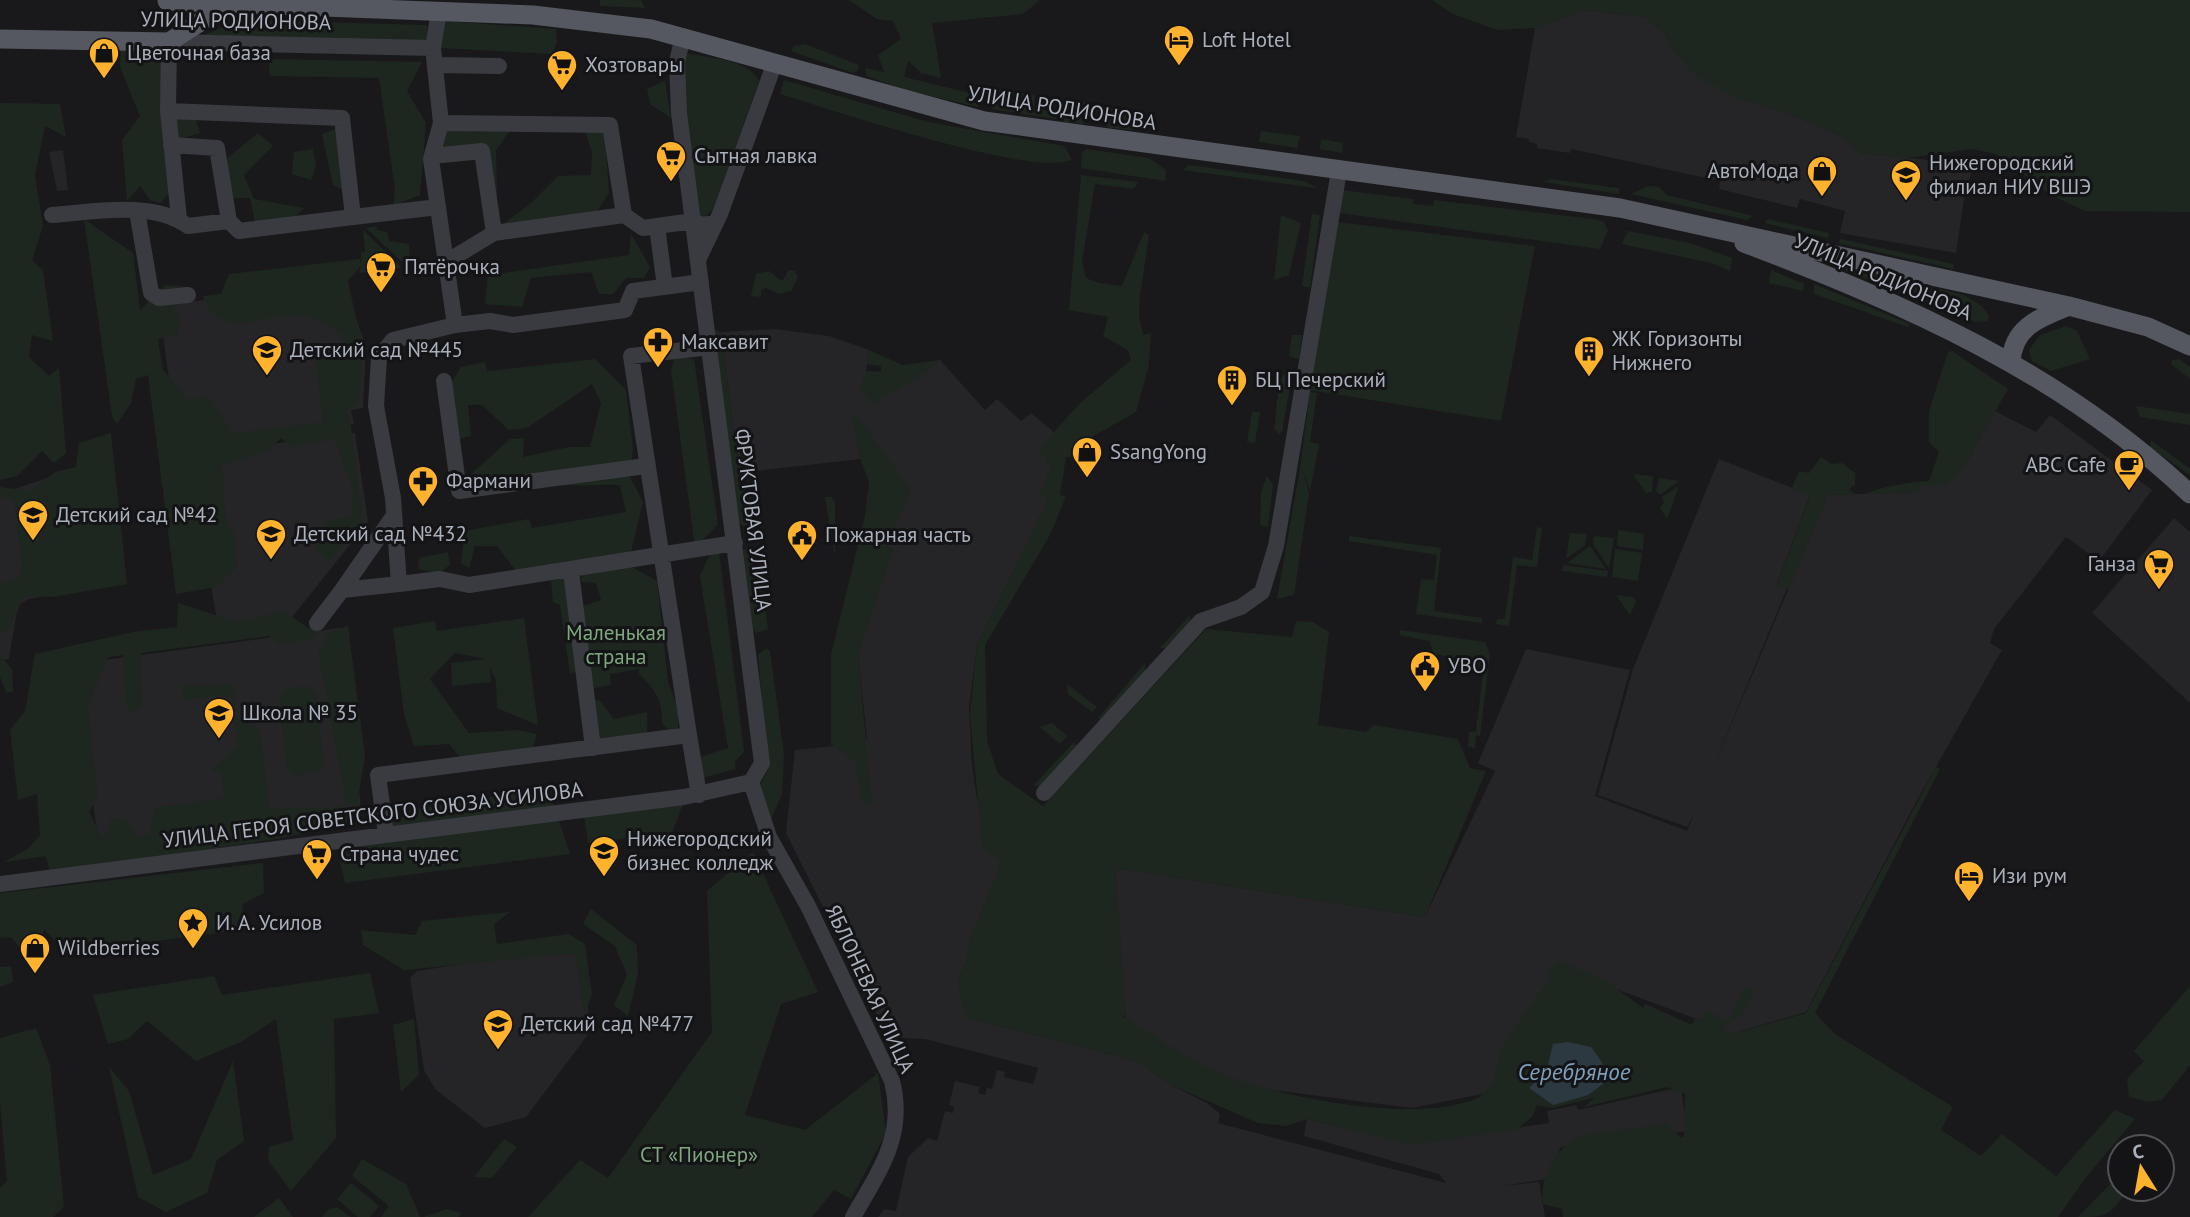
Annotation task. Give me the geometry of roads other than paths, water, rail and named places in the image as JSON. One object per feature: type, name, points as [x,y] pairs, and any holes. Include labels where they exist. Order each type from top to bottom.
[{"type":"main road","name":"УЛИЦА РОДИОНОВА","points":[[167,1],[595,20],[683,36],[873,93],[984,121],[1543,197],[1684,220],[2069,306],[2148,327],[2190,346]]},
{"type":"main road","points":[[169,42],[230,3]]},
{"type":"main road","name":"УЛИЦА РОДИОНОВА","points":[[0,40],[169,42]]},
{"type":"main road","name":"УЛИЦА РОДИОНОВА","points":[[1684,220],[1858,287],[1936,321],[2011,362],[2102,423],[2190,494]]},
{"type":"main road","points":[[2011,362],[2011,348],[2024,329],[2034,321],[2069,306]]},
{"type":"street","points":[[439,11],[433,48],[441,123],[432,156],[455,325]]},
{"type":"street","name":"ФРУКТОВАЯ УЛИЦА","points":[[683,36],[677,62],[677,86],[762,763],[751,782]]},
{"type":"street","points":[[169,42],[168,111],[179,219]]},
{"type":"street","name":"УЛИЦА РОДИОНОВА","points":[[169,42],[433,48]]},
{"type":"street","points":[[698,260],[716,223],[775,62]]},
{"type":"street","points":[[436,65],[499,66]]},
{"type":"street","points":[[168,111],[342,118],[353,217]]},
{"type":"street","points":[[441,123],[610,125],[624,215]]},
{"type":"street","points":[[171,145],[217,148],[229,221],[239,231],[438,207]]},
{"type":"street","points":[[432,156],[482,151],[494,233]]},
{"type":"street","points":[[1044,793],[1201,621],[1241,607],[1262,592],[1276,546],[1339,171]]},
{"type":"street","points":[[52,215],[137,211],[179,219],[188,226],[229,221]]},
{"type":"street","points":[[137,211],[151,293],[159,298],[188,295]]},
{"type":"street","points":[[446,262],[494,233],[624,215],[643,228],[694,221],[702,225],[716,223]]},
{"type":"street","points":[[657,226],[665,287]]},
{"type":"street","points":[[398,584],[392,518],[393,498],[376,406],[379,358],[393,340],[455,325],[490,321],[513,325],[625,310],[633,291],[701,282]]},
{"type":"street","points":[[699,795],[631,356],[710,347]]},
{"type":"street","points":[[444,381],[459,491],[646,466]]},
{"type":"street","points":[[317,623],[392,518]]},
{"type":"street","points":[[342,590],[440,579],[469,585],[735,543]]},
{"type":"street","points":[[571,571],[593,748]]},
{"type":"street","points":[[386,835],[377,775],[689,735]]},
{"type":"street","name":"УЛИЦА ГЕРОЯ СОВЕТСКОГО СОЮЗА УСИЛОВА","points":[[0,884],[699,795],[751,782]]},
{"type":"street","name":"ЯБЛОНЕВАЯ УЛИЦА","points":[[751,782],[761,821],[820,932],[892,1081],[897,1101],[896,1129],[890,1150],[853,1217]]},
{"type":"water","name":"Серебряное","points":[[1568,1042],[1591,1047],[1602,1062],[1603,1084],[1588,1095],[1553,1105],[1529,1088],[1547,1070],[1553,1044]]},
{"type":"place","name":"Loft Hotel","points":[[1179,67]]},
{"type":"place","name":"Цветочная база","points":[[104,80]]},
{"type":"place","name":"Хозтовары","points":[[562,92]]},
{"type":"place","name":"Сытная лавка","points":[[671,183]]},
{"type":"place","name":"АвтоМода","points":[[1822,198]]},
{"type":"place","name":"Нижегородский филиал НИУ ВШЭ","points":[[1906,202]]},
{"type":"place","name":"Пятёрочка","points":[[381,294]]},
{"type":"place","name":"Максавит","points":[[658,369]]},
{"type":"place","name":"Детский сад №445","points":[[267,377]]},
{"type":"place","name":"ЖК Горизонты Нижнего","points":[[1589,378]]},
{"type":"place","name":"БЦ Печерский","points":[[1232,407]]},
{"type":"place","name":"SsangYong","points":[[1087,479]]},
{"type":"place","name":"АВС Cafe","points":[[2129,492]]},
{"type":"place","name":"Фармани","points":[[423,508]]},
{"type":"place","name":"Детский сад №42","points":[[33,542]]},
{"type":"place","name":"Детский сад №432","points":[[271,561]]},
{"type":"place","name":"Пожарная часть","points":[[802,562]]},
{"type":"place","name":"Ганза","points":[[2159,591]]},
{"type":"place","name":"УВО","points":[[1425,693]]},
{"type":"place","name":"Школа № 35","points":[[219,740]]},
{"type":"place","name":"Нижегородский бизнес колледж","points":[[604,878]]},
{"type":"place","name":"Страна чудес","points":[[317,881]]},
{"type":"place","name":"Изи рум","points":[[1969,903]]},
{"type":"place","name":"И. А. Усилов","points":[[193,950]]},
{"type":"place","name":"Wildberries","points":[[35,975]]},
{"type":"place","name":"Детский сад №477","points":[[498,1051]]},
{"type":"park label","name":"Маленькая страна","points":[[616,645]]},
{"type":"park label","name":"СТ «Пионер»","points":[[699,1155]]}]
